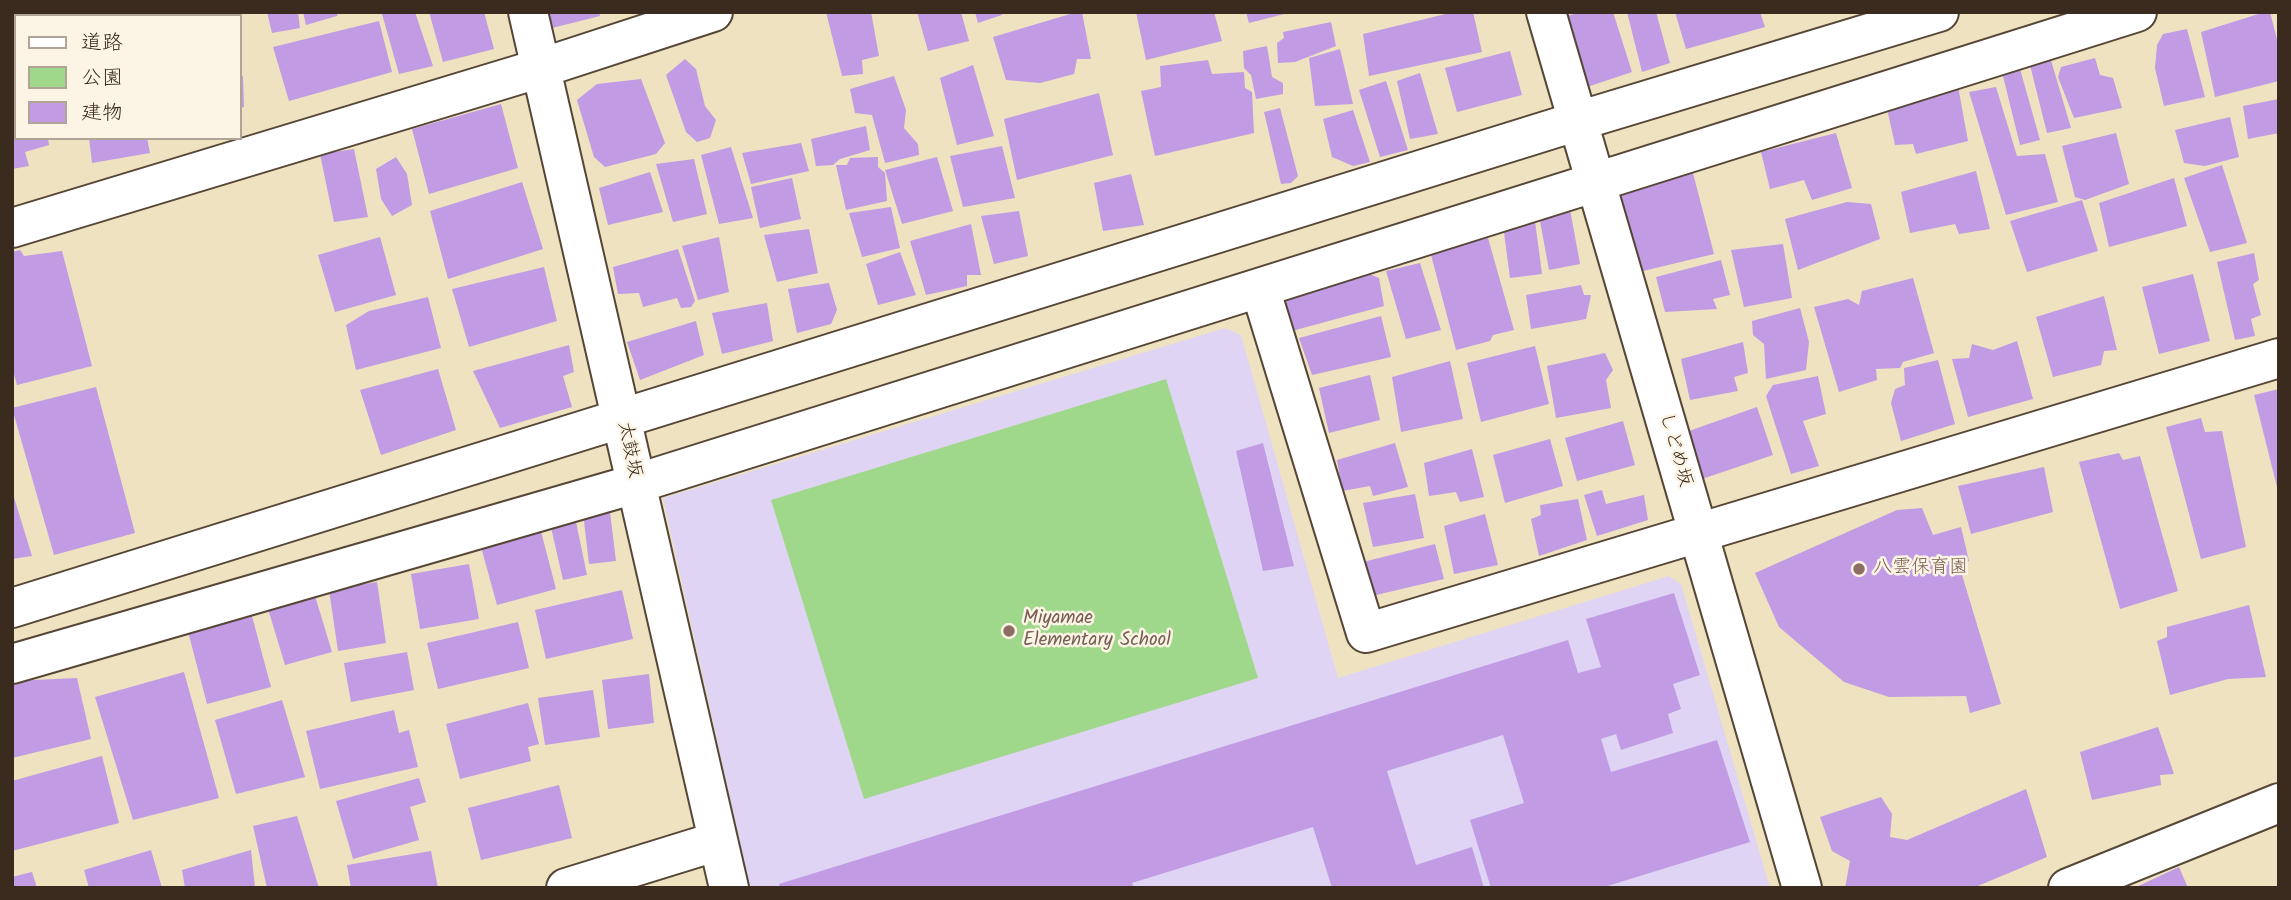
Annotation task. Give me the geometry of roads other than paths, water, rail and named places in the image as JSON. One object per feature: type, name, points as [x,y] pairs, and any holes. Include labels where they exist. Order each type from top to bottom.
[{"type":"street","name":"太鼓坂","points":[[528,12],[729,888]]},
{"type":"street","points":[[12,228],[541,68],[713,12]]},
{"type":"street","name":"しどめ坂","points":[[1546,12],[1801,888]]},
{"type":"street","points":[[12,608],[1578,121],[1939,12]]},
{"type":"street","points":[[12,664],[635,484],[2137,12]]},
{"type":"street","points":[[1261,288],[1366,633],[2279,358]]},
{"type":"street","points":[[2068,888],[2279,803]]},
{"type":"street","points":[[566,888],[718,841]]},
{"type":"place","name":"八雲保育園","points":[[1859,569]]},
{"type":"place","name":"Miyamae Elementary School","points":[[1009,631]]}]
